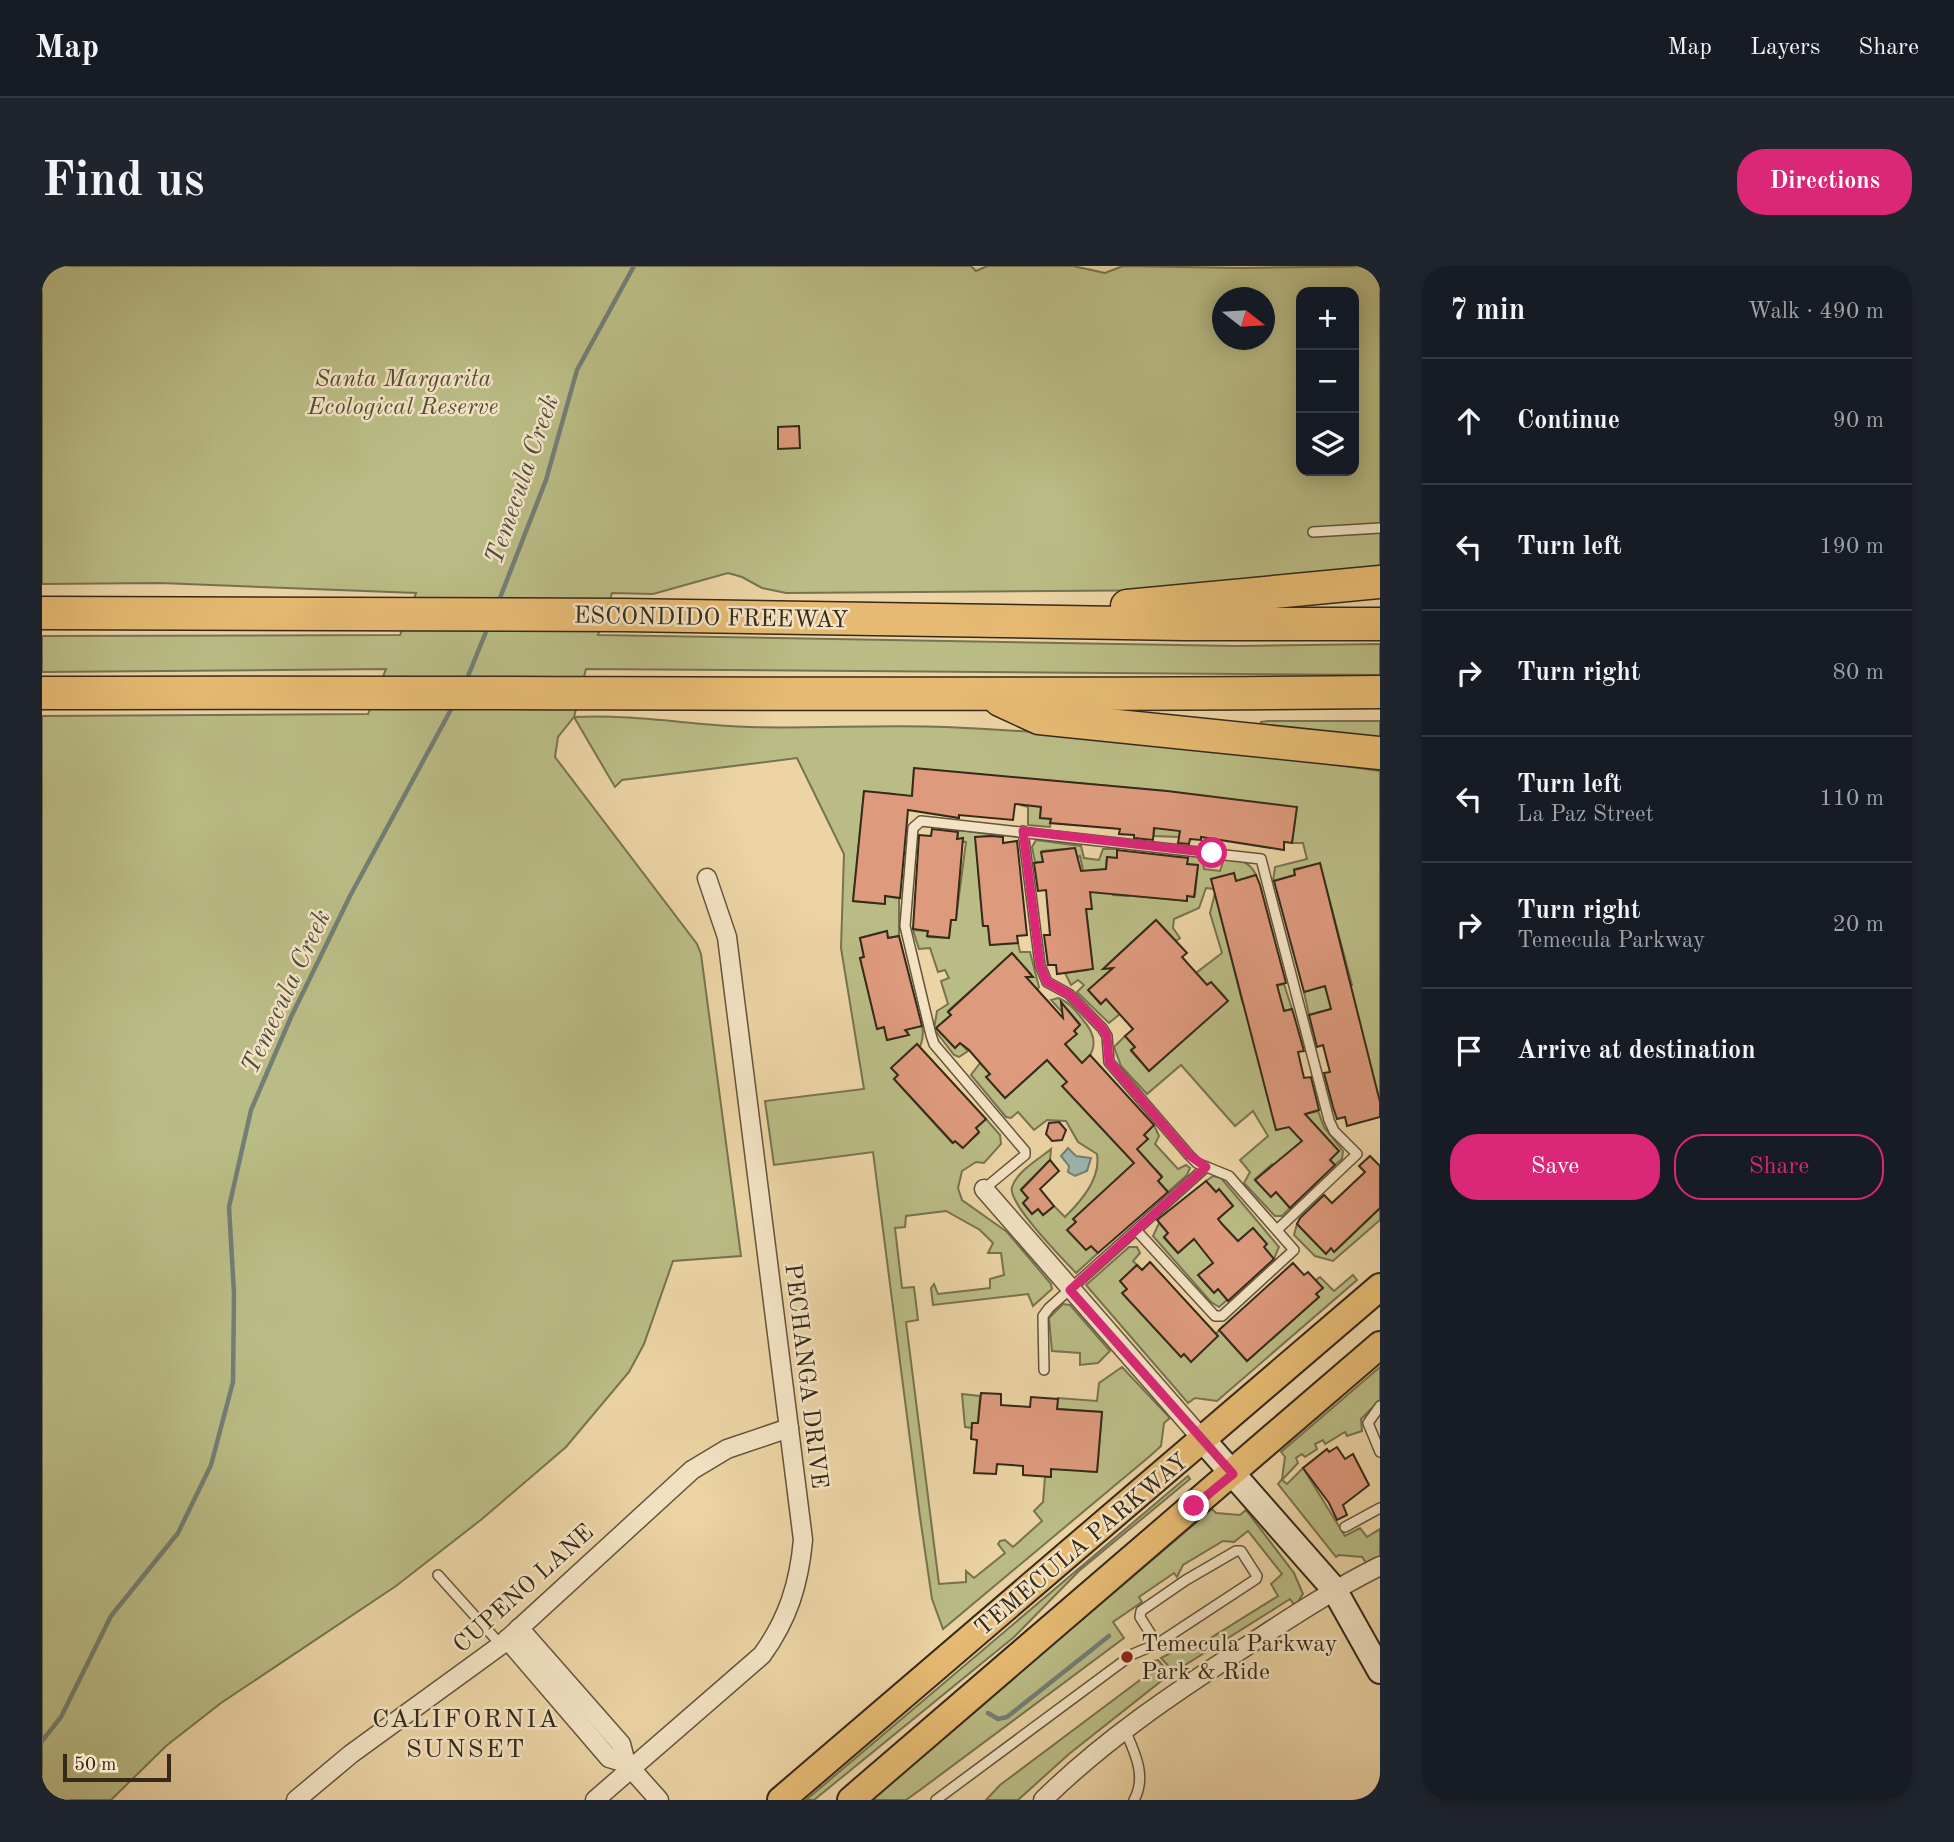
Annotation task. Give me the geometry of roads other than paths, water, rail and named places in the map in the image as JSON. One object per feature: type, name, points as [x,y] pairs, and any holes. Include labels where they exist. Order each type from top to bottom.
[{"type":"highway","points":[[961,621],[1380,582]]},
{"type":"highway","name":"ESCONDIDO FREEWAY","points":[[42,613],[624,615],[1380,624]]},
{"type":"highway","points":[[42,692],[584,691],[992,696],[1380,692]]},
{"type":"highway","points":[[992,696],[1039,718],[1380,753]]},
{"type":"main road","name":"TEMECULA PARKWAY","points":[[781,1800],[1380,1287]]},
{"type":"main road","name":"TEMECULA PARKWAY","points":[[851,1800],[1380,1345]]},
{"type":"main road","points":[[1203,1440],[1334,1589],[1380,1671]]},
{"type":"street","name":"PECHANGA DRIVE","points":[[595,1800],[629,1766],[762,1654],[787,1614],[800,1572],[803,1540],[727,937],[707,878]]},
{"type":"street","points":[[984,1189],[1203,1440]]},
{"type":"street","name":"CUPENO LANE","points":[[296,1800],[351,1754],[509,1637],[692,1470],[727,1449],[789,1428]]},
{"type":"street","points":[[1042,1800],[1088,1758],[1180,1683],[1334,1589],[1380,1566]]},
{"type":"street","points":[[509,1637],[608,1758],[629,1766],[659,1800]]},
{"type":"lane","points":[[1313,532],[1380,528]]},
{"type":"lane","points":[[984,1189],[1025,1155],[1025,1151],[934,1044],[905,926],[914,828],[916,824],[926,820],[1261,859],[1329,1120],[1334,1131],[1357,1154],[1278,1229]]},
{"type":"lane","points":[[1023,831],[1040,965],[1047,982],[1069,994],[1102,1028],[1107,1036],[1109,1062],[1189,1155],[1206,1167],[1229,1176],[1294,1250],[1222,1316],[1215,1316],[1136,1230]]},
{"type":"lane","points":[[1044,1370],[1043,1316],[1206,1167]]},
{"type":"lane","points":[[1380,1406],[1368,1423],[1380,1452]]},
{"type":"lane","points":[[1346,1527],[1380,1508]]},
{"type":"lane","points":[[936,1800],[1133,1654],[1157,1644],[1255,1579],[1257,1576],[1241,1551],[1236,1551],[1186,1580],[1141,1611],[1140,1616],[1157,1644]]},
{"type":"lane","points":[[438,1575],[509,1637]]},
{"type":"lane","points":[[1125,1730],[1139,1765],[1139,1791],[1134,1800]]},
{"type":"lane","points":[[947,1800],[953,1787]]},
{"type":"water","points":[[1068,1148],[1076,1156],[1091,1158],[1087,1171],[1075,1176],[1068,1172],[1069,1166],[1061,1156]]},
{"type":"waterway","name":"Temecula Creek","points":[[498,603],[546,480],[577,370],[634,266]]},
{"type":"waterway","name":"Temecula Creek","points":[[466,681],[488,627]]},
{"type":"waterway","name":"Temecula Creek","points":[[42,1741],[61,1717],[111,1616],[178,1533],[211,1465],[233,1382],[234,1293],[229,1207],[251,1110],[291,1017],[350,896],[454,704]]},
{"type":"waterway","points":[[988,1713],[998,1719],[1007,1717],[1109,1636]]},
{"type":"place","name":"Temecula Parkway Park & Ride","points":[[1127,1657]]},
{"type":"district","name":"CALIFORNIA SUNSET","points":[[466,1733]]},
{"type":"park label","name":"Santa Margarita Ecological Reserve","points":[[403,392]]}]
